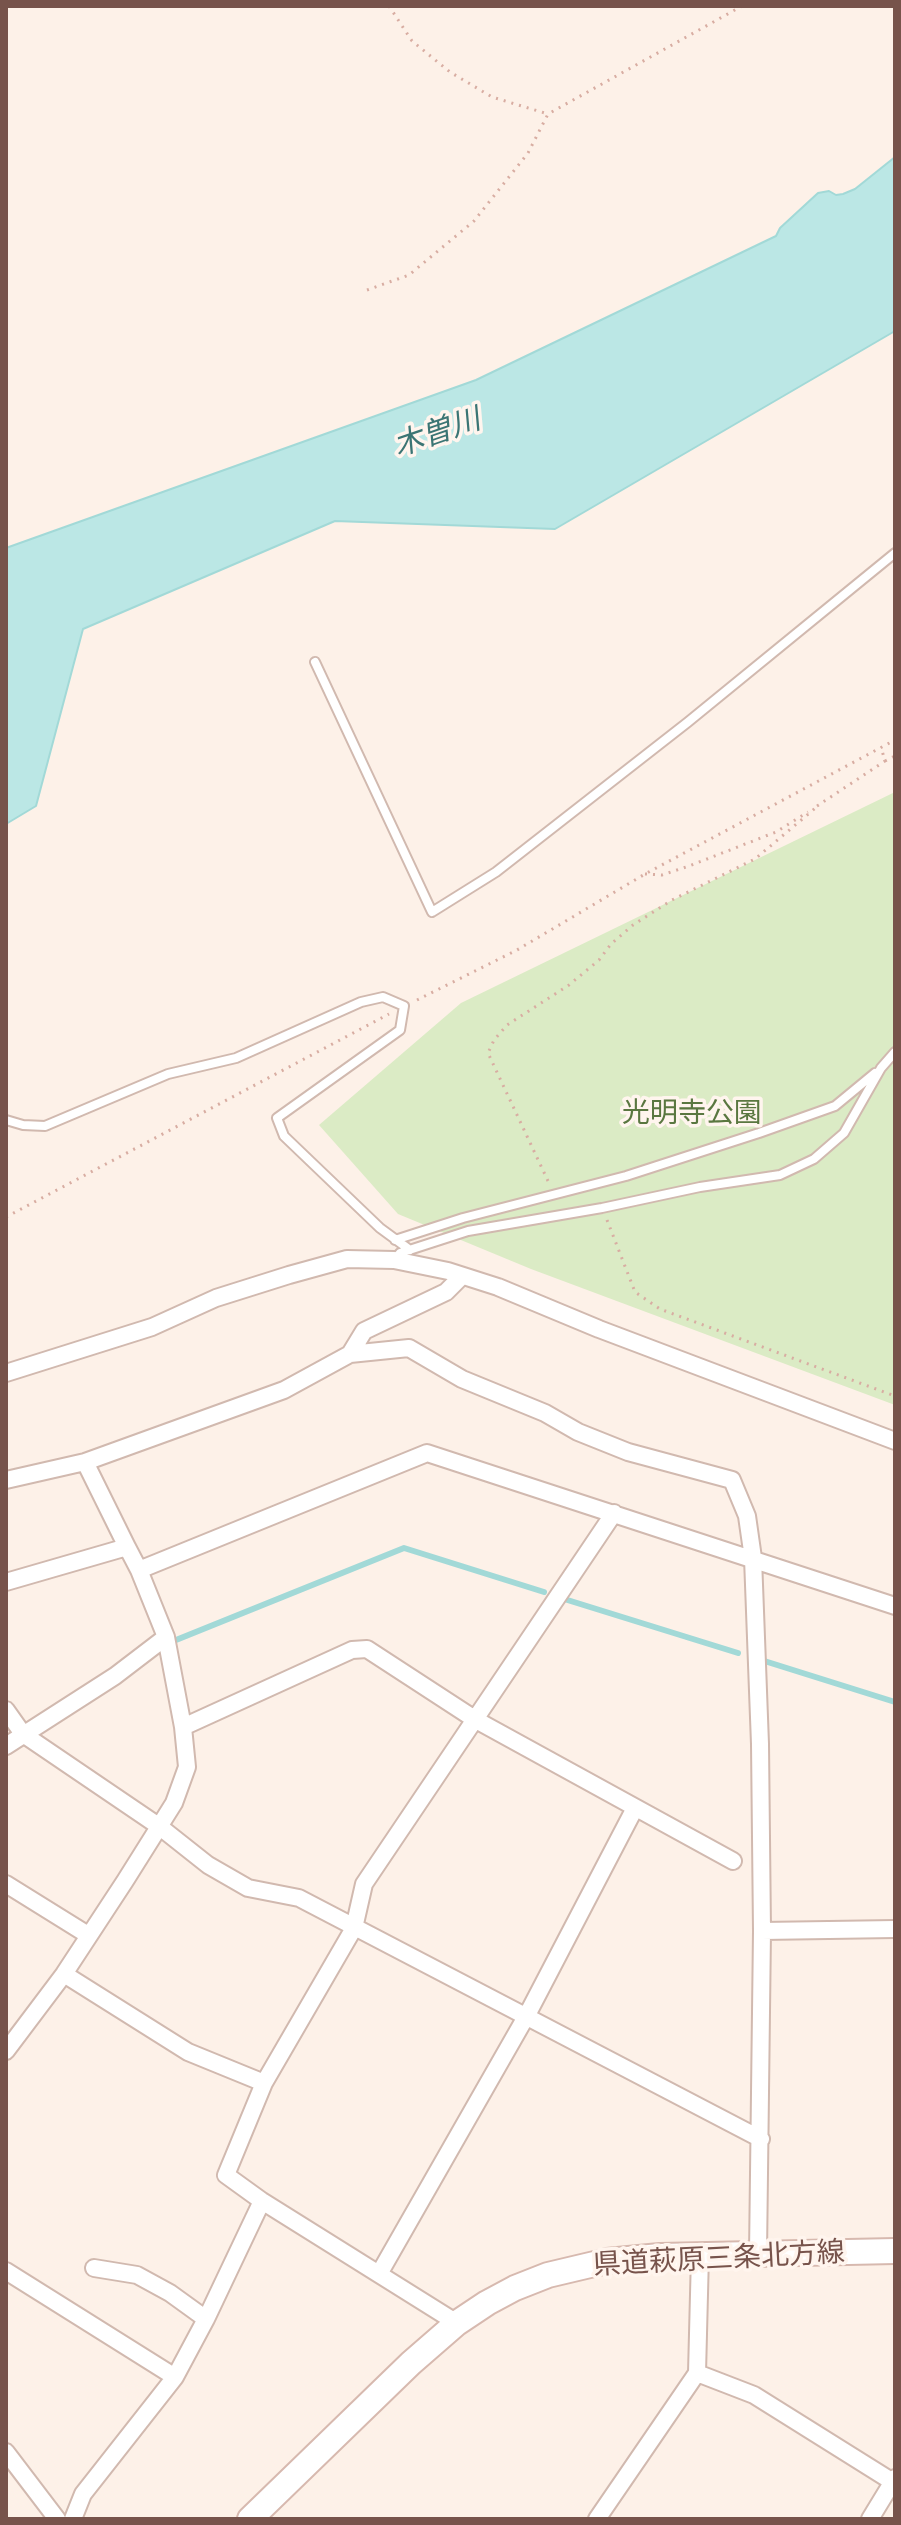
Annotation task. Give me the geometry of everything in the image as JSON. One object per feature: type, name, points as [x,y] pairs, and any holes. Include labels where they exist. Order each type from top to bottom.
[{"type":"main road","name":"県道萩原三条北方線","points":[[250,2519],[411,2363],[457,2323],[487,2303],[548,2275],[607,2261],[700,2255],[895,2251]]},
{"type":"street","points":[[6,1373],[152,1327],[216,1298],[289,1275],[347,1259],[394,1260],[498,1287],[599,1329],[895,1441]]},
{"type":"street","points":[[350,1354],[364,1331],[446,1292],[462,1276]]},
{"type":"street","points":[[6,1480],[85,1462],[284,1390],[350,1354],[409,1348],[462,1379],[545,1413],[578,1432],[628,1452],[732,1480],[747,1516],[753,1558],[760,1744],[762,1931],[758,2254]]},
{"type":"street","points":[[139,1570],[427,1453],[895,1606]]},
{"type":"street","points":[[7,2049],[64,1974],[160,1827],[174,1803],[187,1767],[183,1727],[166,1637],[139,1570],[85,1462]]},
{"type":"street","points":[[457,2323],[262,2201],[226,2175],[264,2083],[354,1928],[364,1884],[614,1513]]},
{"type":"street","points":[[6,1582],[127,1547]]},
{"type":"street","points":[[6,1746],[115,1676],[166,1637]]},
{"type":"street","points":[[183,1727],[352,1650],[367,1649],[476,1720],[733,1861]]},
{"type":"street","points":[[6,1710],[23,1734],[160,1827],[208,1865],[248,1888],[299,1898],[761,2139]]},
{"type":"street","points":[[379,2274],[527,2015],[635,1808]]},
{"type":"street","points":[[6,1884],[88,1935]]},
{"type":"street","points":[[762,1931],[895,1929]]},
{"type":"street","points":[[64,1974],[188,2052],[264,2083]]},
{"type":"street","points":[[73,2519],[83,2494],[175,2377],[262,2201]]},
{"type":"street","points":[[597,2519],[697,2373],[700,2255]]},
{"type":"street","points":[[94,2268],[137,2275],[170,2293],[206,2319]]},
{"type":"street","points":[[6,2271],[175,2377]]},
{"type":"street","points":[[697,2373],[754,2395],[894,2480],[870,2519]]},
{"type":"street","points":[[6,2452],[57,2519]]},
{"type":"lane","points":[[315,662],[432,912],[496,872],[571,815],[895,553]]},
{"type":"lane","points":[[6,1120],[45,1126],[168,1074],[236,1058],[361,1002],[383,997],[404,1006],[400,1030],[277,1118],[284,1136],[380,1228],[410,1250]]},
{"type":"lane","points":[[395,1240],[463,1218],[626,1176],[835,1106],[881,1068],[895,1052]]},
{"type":"lane","points":[[394,1260],[400,1253],[468,1231],[780,1175],[814,1159],[844,1133],[881,1068]]},
{"type":"path","points":[[389,6],[412,41],[450,72],[492,97],[548,114]]},
{"type":"path","points":[[367,290],[409,275],[474,221],[528,153],[548,114],[742,6]]},
{"type":"path","points":[[6,1217],[404,1006],[517,950],[645,874],[895,740]]},
{"type":"path","points":[[881,747],[885,761]]},
{"type":"path","points":[[645,874],[662,875],[776,832],[895,756]]},
{"type":"path","points":[[547,1181],[488,1053],[494,1040],[507,1025],[569,985],[633,925],[672,900],[755,859],[819,805]]},
{"type":"path","points":[[602,1208],[635,1292],[660,1309],[895,1396]]},
{"type":"green space","name":"光明寺公園","points":[[895,792],[895,1405],[531,1269],[398,1214],[319,1125],[461,1003]]},
{"type":"water","name":"木曽川","points":[[895,157],[895,331],[555,529],[335,521],[83,629],[36,806],[6,824],[6,548],[476,380],[776,236],[780,228],[818,193],[829,191],[836,195],[855,189]]},
{"type":"waterway","points":[[176,1640],[404,1548],[544,1592]]},
{"type":"waterway","points":[[561,1598],[738,1653]]},
{"type":"waterway","points":[[758,1659],[895,1702]]}]
